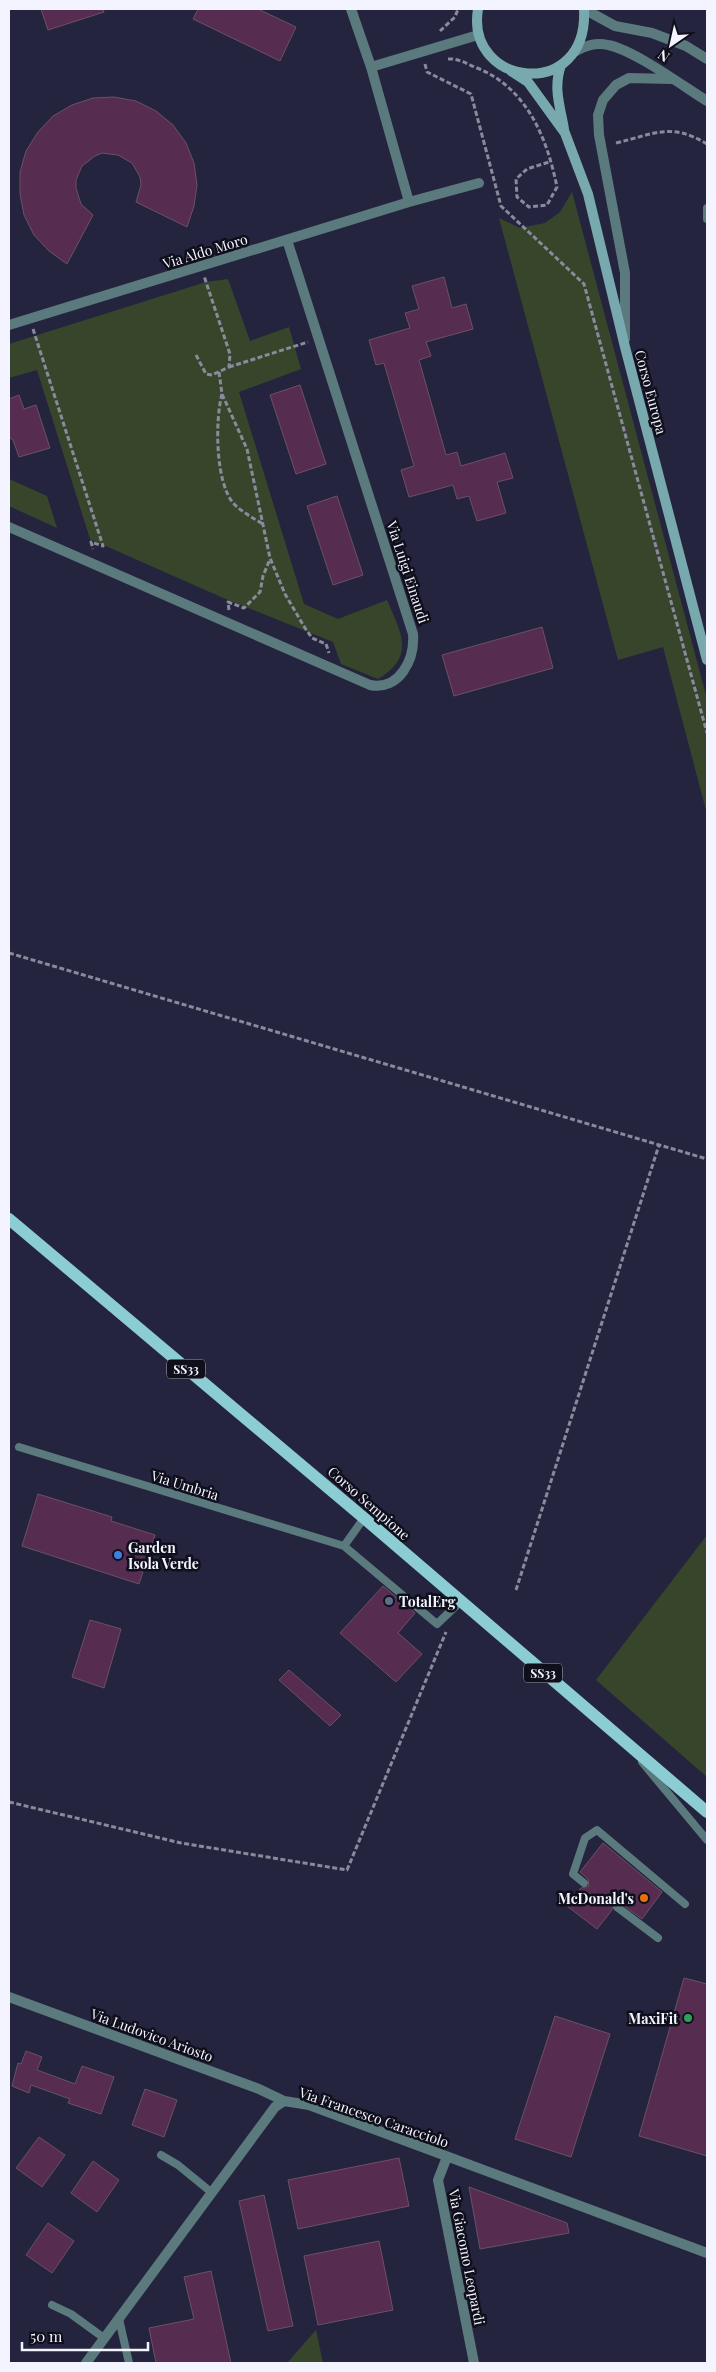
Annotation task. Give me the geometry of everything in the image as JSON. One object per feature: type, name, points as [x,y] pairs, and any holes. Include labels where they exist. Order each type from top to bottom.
[{"type":"main road","points":[[478,9],[476,20],[478,35]]},
{"type":"main road","points":[[511,71],[527,74],[543,73],[561,65],[574,52],[583,35],[584,9]]},
{"type":"main road","name":"Corso Europa","points":[[478,35],[492,58],[528,82],[565,132]]},
{"type":"main road","name":"Corso Europa","points":[[561,65],[557,78],[557,99],[565,132],[588,194],[625,347],[707,660]]},
{"type":"main road","name":"Corso Sempione","points":[[9,1219],[364,1518],[707,1812]]},
{"type":"street","points":[[351,9],[371,67],[409,202]]},
{"type":"street","points":[[584,9],[616,26],[652,33],[686,46],[707,59]]},
{"type":"street","points":[[371,67],[422,50],[478,35]]},
{"type":"street","points":[[574,52],[587,45],[607,44],[624,49],[707,101]]},
{"type":"street","points":[[625,347],[625,273],[599,135],[598,115],[603,100],[616,85],[629,78],[671,79]]},
{"type":"street","name":"Via Aldo Moro","points":[[9,326],[409,202],[479,183]]},
{"type":"street","name":"Via Luigi Einaudi","points":[[9,527],[335,670],[379,687],[398,677],[409,663],[414,647],[413,634],[286,240]]},
{"type":"street","name":"Via Ludovico Ariosto","points":[[9,1997],[259,2088],[284,2101]]},
{"type":"street","name":"Via Francesco Caracciolo","points":[[86,2363],[275,2107],[284,2101],[309,2106],[707,2253]]},
{"type":"street","name":"Via Giacomo Leopardi","points":[[447,2157],[438,2180],[474,2363]]},
{"type":"lane","points":[[707,208],[707,219]]},
{"type":"lane","name":"Via Umbria","points":[[19,1447],[344,1546]]},
{"type":"lane","points":[[364,1518],[344,1546],[437,1624],[460,1602]]},
{"type":"lane","points":[[626,1744],[707,1840]]},
{"type":"lane","points":[[584,1883],[573,1874],[585,1838],[598,1830],[685,1904]]},
{"type":"lane","points":[[617,1907],[658,1938]]},
{"type":"lane","points":[[161,2155],[178,2165],[211,2192]]},
{"type":"lane","points":[[52,2305],[71,2314],[104,2338]]},
{"type":"lane","points":[[118,2318],[129,2363]]},
{"type":"path","points":[[438,33],[455,17],[458,9]]},
{"type":"path","points":[[422,50],[427,72],[471,94],[501,206],[584,284],[707,733]]},
{"type":"path","points":[[440,60],[455,59],[482,70],[512,90],[539,126],[552,162],[557,187],[547,205],[529,207],[517,197],[516,179],[527,170],[549,162]]},
{"type":"path","points":[[425,62],[432,61]]},
{"type":"path","points":[[616,143],[666,130],[682,131],[707,144]]},
{"type":"path","points":[[201,266],[230,354],[229,367]]},
{"type":"path","points":[[29,319],[102,546],[92,542],[96,565]]},
{"type":"path","points":[[196,355],[206,374],[212,375],[229,367],[318,339]]},
{"type":"path","points":[[219,372],[222,394],[217,437],[224,485],[234,504],[263,525]]},
{"type":"path","points":[[222,394],[247,449],[270,558],[295,612],[312,638],[326,644],[335,670]]},
{"type":"path","points":[[230,624],[228,602],[244,608],[257,598],[270,558]]},
{"type":"path","points":[[9,953],[707,1159]]},
{"type":"path","points":[[516,1590],[659,1144]]},
{"type":"path","points":[[9,1802],[181,1843],[347,1870],[448,1628]]},
{"type":"green space","points":[[572,192],[707,699],[707,814],[663,647],[618,660],[499,218],[520,228],[545,223],[560,212]]},
{"type":"green space","points":[[228,279],[250,341],[289,327],[301,369],[239,392],[304,604],[338,619],[387,600],[400,633],[401,653],[397,662],[390,670],[378,679],[341,664],[333,642],[221,597],[90,539],[37,370],[9,378],[9,344],[206,282]]},
{"type":"green space","points":[[9,479],[47,496],[57,528],[9,506]]},
{"type":"green space","points":[[707,1535],[707,1777],[596,1680]]},
{"type":"green space","points":[[316,2330],[323,2363],[287,2363]]},
{"type":"building","points":[[41,9],[103,9],[104,12],[48,30]]},
{"type":"building","points":[[198,9],[258,9],[296,27],[280,61],[193,19]]},
{"type":"building","points":[[114,97],[136,101],[156,111],[173,125],[186,143],[194,163],[197,185],[194,206],[187,227],[136,202],[141,185],[140,177],[132,163],[118,155],[102,153],[95,156],[82,166],[76,180],[76,188],[81,204],[93,215],[67,264],[49,251],[34,235],[24,215],[20,194],[20,172],[26,151],[38,132],[53,116],[72,105],[93,98]]},
{"type":"building","points":[[444,277],[452,308],[466,304],[473,329],[426,342],[431,356],[419,360],[446,455],[457,452],[461,466],[505,453],[513,478],[497,482],[506,513],[477,521],[469,496],[457,499],[453,485],[409,497],[401,470],[414,466],[384,363],[376,365],[369,340],[410,328],[405,313],[419,309],[412,286]]},
{"type":"building","points":[[300,385],[326,464],[296,474],[270,395]]},
{"type":"building","points":[[19,395],[24,409],[36,405],[50,448],[19,457],[13,440],[9,437],[9,399]]},
{"type":"building","points":[[337,496],[363,575],[333,585],[307,506]]},
{"type":"building","points":[[542,627],[553,668],[454,696],[442,655]]},
{"type":"building","points":[[38,1494],[112,1517],[111,1521],[155,1535],[139,1584],[22,1546]]},
{"type":"building","points":[[383,1586],[415,1613],[398,1633],[422,1654],[396,1682],[340,1633]]},
{"type":"building","points":[[90,1620],[121,1629],[104,1688],[72,1677]]},
{"type":"building","points":[[289,1670],[341,1715],[330,1726],[279,1680]]},
{"type":"building","points":[[603,1843],[662,1892],[642,1919],[620,1903],[614,1902],[612,1910],[597,1929],[567,1906],[581,1888],[589,1886],[588,1879],[580,1872]]},
{"type":"building","points":[[684,1978],[707,1984],[707,2156],[639,2136]]},
{"type":"building","points":[[555,2016],[610,2034],[571,2157],[515,2139]]},
{"type":"building","points":[[26,2051],[42,2057],[37,2070],[75,2084],[82,2066],[114,2077],[101,2114],[68,2103],[70,2099],[31,2085],[29,2093],[12,2086],[18,2063],[21,2064]]},
{"type":"building","points":[[145,2089],[177,2100],[164,2137],[132,2125]]},
{"type":"building","points":[[39,2137],[65,2155],[42,2187],[16,2168]]},
{"type":"building","points":[[399,2158],[409,2206],[298,2229],[288,2180]]},
{"type":"building","points":[[93,2161],[119,2180],[97,2212],[71,2193]]},
{"type":"building","points":[[469,2187],[567,2223],[569,2233],[480,2249]]},
{"type":"building","points":[[264,2195],[293,2326],[268,2331],[239,2201]]},
{"type":"building","points":[[48,2223],[74,2241],[52,2273],[26,2255]]},
{"type":"building","points":[[379,2241],[393,2310],[318,2325],[304,2256]]},
{"type":"building","points":[[211,2271],[231,2363],[156,2363],[149,2328],[194,2319],[184,2277]]},
{"type":"place","name":"Garden Isola Verde","points":[[118,1555]]},
{"type":"place","name":"TotalErg","points":[[389,1601]]},
{"type":"place","name":"McDonald's","points":[[644,1898]]},
{"type":"place","name":"MaxiFit","points":[[688,2018]]}]
